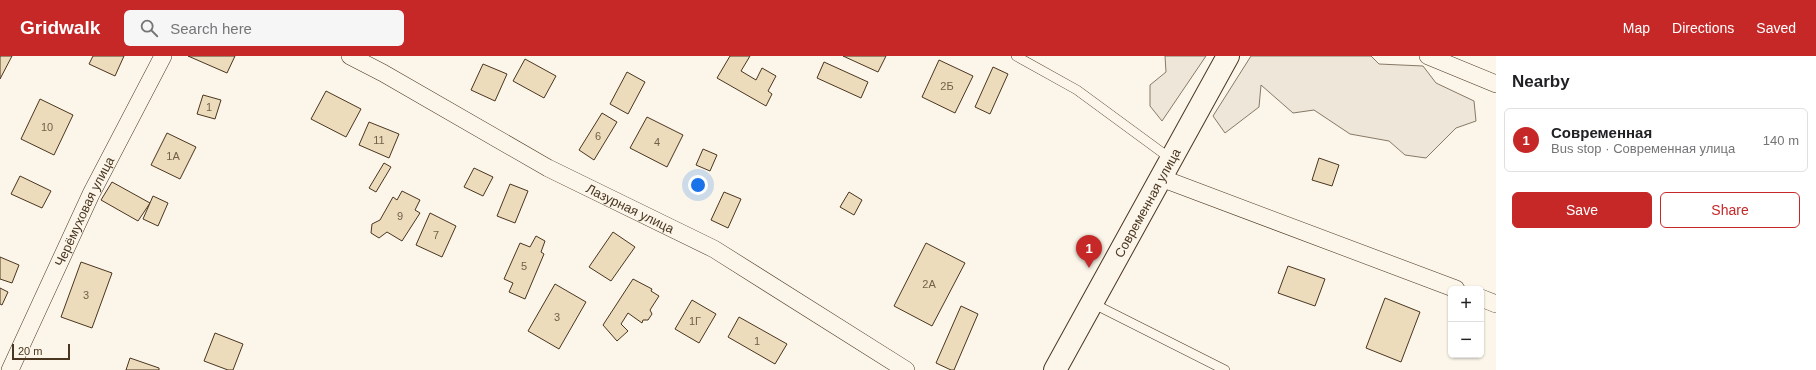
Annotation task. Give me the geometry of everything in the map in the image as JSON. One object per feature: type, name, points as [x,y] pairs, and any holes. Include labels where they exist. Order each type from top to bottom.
[{"type":"street","name":"Черёмуховая улица","points":[[10,370],[91,194],[164,56]]},
{"type":"street","name":"Лазурная улица","points":[[350,56],[383,73],[548,168],[714,249],[906,370]]},
{"type":"street","name":"Современная улица","points":[[1055,370],[1228,56]]},
{"type":"street","points":[[1428,56],[1496,84]]},
{"type":"street","points":[[1166,168],[1449,286]]},
{"type":"street","points":[[1484,299],[1496,304]]},
{"type":"lane","points":[[1016,56],[1077,90],[1166,168]]},
{"type":"lane","points":[[1092,303],[1225,370]]},
{"type":"shaded area","points":[[1165,56],[1206,56],[1162,121],[1150,106],[1150,85],[1166,72]]},
{"type":"shaded area","points":[[1251,56],[1371,56],[1379,64],[1423,66],[1436,83],[1474,101],[1476,121],[1456,128],[1426,158],[1405,155],[1389,141],[1350,134],[1314,110],[1293,113],[1261,85],[1259,107],[1225,133],[1213,116]]},
{"type":"building","points":[[0,56],[12,56],[0,79]]},
{"type":"building","points":[[93,56],[124,56],[115,76],[89,64]]},
{"type":"building","points":[[188,56],[235,56],[227,73]]},
{"type":"building","points":[[730,56],[750,56],[741,71],[756,80],[762,68],[776,76],[768,91],[772,94],[766,106],[717,78]]},
{"type":"building","points":[[843,56],[886,56],[878,72]]},
{"type":"building","points":[[525,59],[556,76],[544,98],[513,81]]},
{"type":"building","points":[[939,60],[973,76],[955,113],[922,97]]},
{"type":"building","points":[[824,62],[868,82],[861,98],[817,78]]},
{"type":"building","points":[[483,64],[507,74],[495,101],[471,90]]},
{"type":"building","points":[[993,67],[1008,74],[990,114],[975,107]]},
{"type":"building","points":[[627,72],[645,82],[628,114],[610,104]]},
{"type":"building","points":[[326,91],[361,109],[346,137],[311,119]]},
{"type":"building","points":[[203,95],[221,100],[215,119],[197,114]]},
{"type":"building","points":[[40,99],[73,115],[54,155],[21,139]]},
{"type":"building","points":[[602,113],[617,122],[594,160],[579,150]]},
{"type":"building","points":[[647,117],[683,135],[667,167],[630,148]]},
{"type":"building","points":[[369,122],[399,134],[389,158],[359,145]]},
{"type":"building","points":[[167,133],[196,147],[180,179],[151,165]]},
{"type":"building","points":[[703,149],[717,155],[710,171],[696,165]]},
{"type":"building","points":[[1319,158],[1339,165],[1332,186],[1312,180]]},
{"type":"building","points":[[384,163],[391,167],[376,192],[369,188]]},
{"type":"building","points":[[474,168],[493,177],[483,196],[464,187]]},
{"type":"building","points":[[20,176],[51,191],[42,208],[11,194]]},
{"type":"building","points":[[112,182],[150,203],[138,221],[101,200]]},
{"type":"building","points":[[510,184],[528,191],[515,223],[497,216]]},
{"type":"building","points":[[402,191],[420,200],[415,210],[420,213],[402,241],[387,232],[379,238],[371,233],[372,224],[380,220],[393,197],[397,200]]},
{"type":"building","points":[[724,192],[741,199],[728,228],[711,220]]},
{"type":"building","points":[[849,192],[862,200],[854,215],[840,207]]},
{"type":"building","points":[[153,196],[168,203],[158,226],[143,219]]},
{"type":"building","points":[[430,213],[456,226],[442,257],[416,245]]},
{"type":"building","points":[[613,232],[635,247],[611,281],[589,267]]},
{"type":"building","points":[[536,236],[545,241],[541,252],[544,254],[525,299],[509,292],[513,283],[504,279],[520,243],[530,247]]},
{"type":"building","points":[[926,243],[965,263],[932,326],[894,306]]},
{"type":"building","points":[[0,257],[19,265],[12,283],[0,279]]},
{"type":"building","points":[[81,262],[112,273],[92,328],[61,317]]},
{"type":"building","points":[[1288,266],[1325,279],[1315,306],[1278,293]]},
{"type":"building","points":[[633,279],[652,289],[651,291],[659,296],[650,310],[652,314],[648,320],[643,320],[642,323],[628,313],[621,324],[628,331],[617,341],[603,325]]},
{"type":"building","points":[[555,284],[586,302],[559,349],[528,331]]},
{"type":"building","points":[[0,288],[8,292],[2,305],[0,304]]},
{"type":"building","points":[[1385,298],[1420,312],[1401,362],[1366,348]]},
{"type":"building","points":[[692,300],[716,314],[699,343],[675,329]]},
{"type":"building","points":[[961,306],[978,314],[954,370],[951,370],[936,363]]},
{"type":"building","points":[[739,317],[787,344],[775,364],[728,337]]},
{"type":"building","points":[[215,333],[243,344],[233,370],[228,370],[204,361]]},
{"type":"building","points":[[130,358],[159,368],[159,370],[126,370]]},
{"type":"place","name":"Современная","points":[[1089,268]]}]
